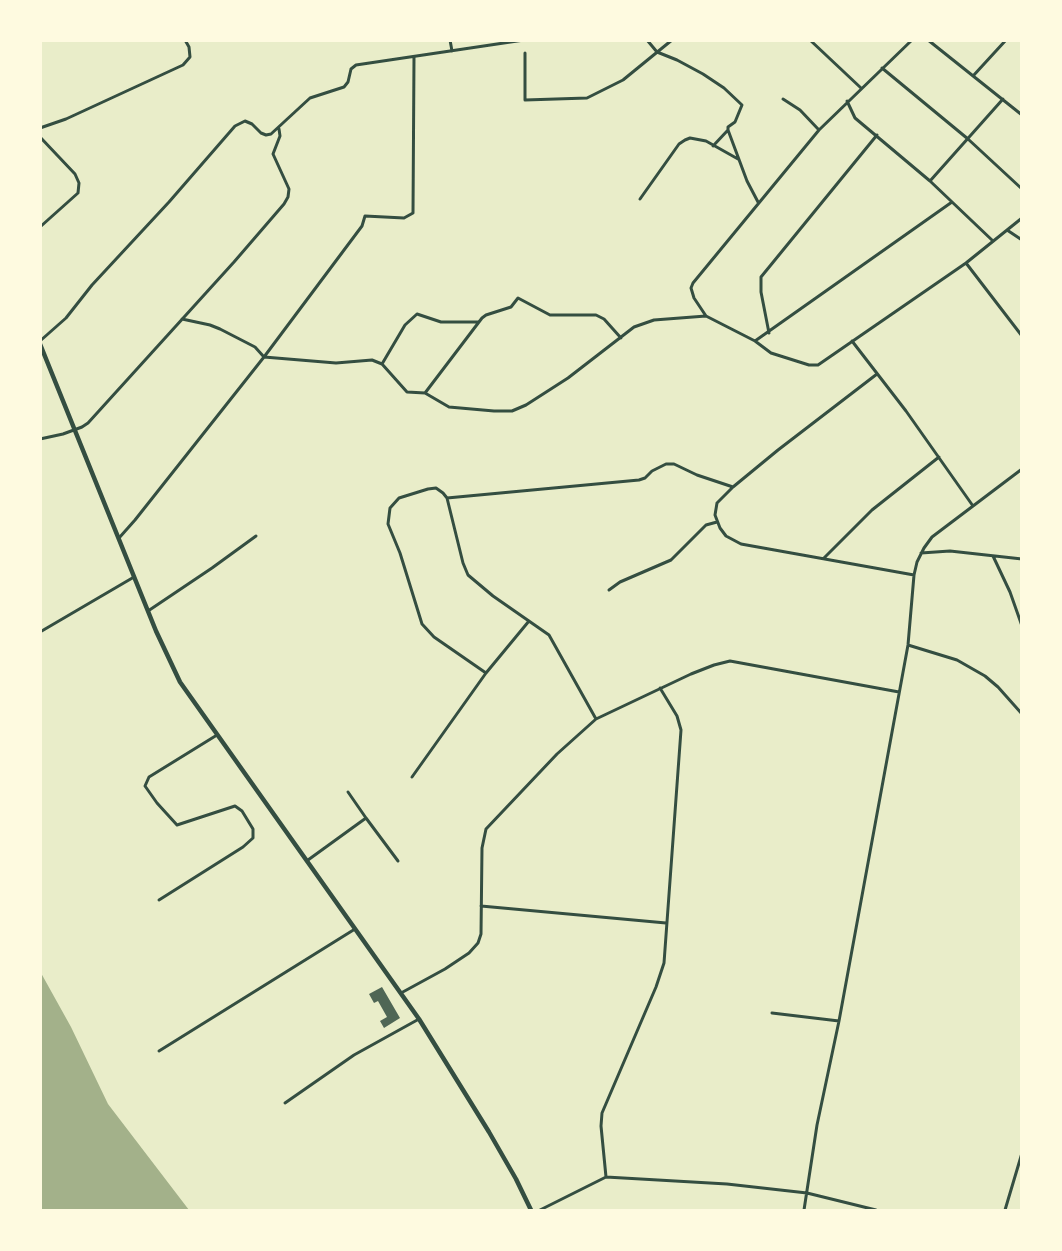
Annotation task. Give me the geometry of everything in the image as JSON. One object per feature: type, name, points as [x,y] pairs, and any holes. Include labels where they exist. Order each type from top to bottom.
[{"type":"street","points":[[40,128],[66,119],[183,65],[190,57],[189,47],[185,40]]},
{"type":"street","points":[[450,40],[452,51]]},
{"type":"street","points":[[524,40],[353,66],[344,87],[310,98],[279,129],[266,135],[245,122],[236,126],[92,285],[66,318],[40,342],[166,655],[177,676],[419,1019],[484,1123],[531,1210]]},
{"type":"street","points":[[647,40],[657,52],[703,74],[724,88],[742,105],[735,122],[713,146]]},
{"type":"street","points":[[525,53],[525,100],[587,98],[622,80],[672,40]]},
{"type":"street","points":[[810,40],[861,88]]},
{"type":"street","points":[[912,40],[819,130],[758,202],[693,283],[691,288],[694,298],[706,316],[755,341],[771,353],[814,365],[822,362],[966,262],[1022,218]]},
{"type":"street","points":[[928,40],[1022,115]]},
{"type":"street","points":[[974,76],[1006,40]]},
{"type":"street","points":[[119,537],[264,357],[362,226],[365,216],[404,218],[413,213],[414,57]]},
{"type":"street","points":[[882,68],[969,139],[1022,189]]},
{"type":"street","points":[[783,99],[800,110],[819,130]]},
{"type":"street","points":[[930,181],[1003,99]]},
{"type":"street","points":[[847,101],[855,118],[930,181],[993,241]]},
{"type":"street","points":[[40,439],[82,427],[96,414],[234,262],[288,197],[289,189],[273,154],[280,136],[279,129]]},
{"type":"street","points":[[728,130],[747,181],[758,202]]},
{"type":"street","points":[[769,333],[761,292],[761,277],[877,135]]},
{"type":"street","points":[[40,137],[75,174],[80,183],[78,193],[40,227]]},
{"type":"street","points":[[640,199],[679,144],[690,138],[699,139],[740,160]]},
{"type":"street","points":[[755,341],[952,202]]},
{"type":"street","points":[[1007,230],[1022,240]]},
{"type":"street","points":[[966,262],[1022,336]]},
{"type":"street","points":[[425,393],[459,351],[478,322],[486,315],[511,307],[518,298],[550,315],[596,315],[604,319],[621,338]]},
{"type":"street","points":[[382,364],[405,325],[417,314],[441,322],[478,322]]},
{"type":"street","points":[[182,319],[220,329],[255,347],[264,357],[336,363],[372,360],[382,364],[407,392],[425,393],[449,407],[512,411],[526,405],[568,378],[634,327],[654,320],[706,316]]},
{"type":"street","points":[[852,341],[973,506]]},
{"type":"street","points":[[877,374],[733,487],[717,503],[715,515],[726,536],[741,544],[914,575]]},
{"type":"street","points":[[823,559],[872,510],[939,457]]},
{"type":"street","points":[[447,498],[639,480],[666,464],[674,464],[697,476],[733,487]]},
{"type":"street","points":[[804,1210],[817,1125],[839,1021],[908,645],[914,575],[921,554],[932,537],[1022,469]]},
{"type":"street","points":[[486,673],[434,637],[422,624],[400,553],[388,524],[390,508],[399,498],[436,488],[443,493],[447,498],[468,575],[493,596],[551,637],[596,718]]},
{"type":"street","points":[[609,590],[621,582],[670,560],[705,525],[717,522]]},
{"type":"street","points":[[148,611],[256,536]]},
{"type":"street","points":[[921,554],[950,551],[1022,559]]},
{"type":"street","points":[[993,556],[1010,592],[1022,626]]},
{"type":"street","points":[[40,632],[134,576]]},
{"type":"street","points":[[412,777],[486,673],[529,621]]},
{"type":"street","points":[[908,645],[957,660],[985,676],[1022,714]]},
{"type":"street","points":[[401,993],[446,969],[475,948],[481,934],[482,848],[486,828],[556,754],[596,718],[714,665],[738,661],[899,692]]},
{"type":"street","points":[[606,1177],[601,1126],[602,1113],[664,963],[681,730],[677,716],[660,688]]},
{"type":"street","points":[[159,900],[250,842],[254,834],[242,811],[235,806],[177,825],[147,790],[145,783],[149,777],[217,735]]},
{"type":"street","points":[[348,792],[398,861]]},
{"type":"street","points":[[308,860],[366,818]]},
{"type":"street","points":[[481,906],[666,922]]},
{"type":"street","points":[[159,1051],[356,928]]},
{"type":"street","points":[[772,1013],[839,1021]]},
{"type":"street","points":[[285,1103],[339,1065],[419,1019]]},
{"type":"street","points":[[1005,1210],[1022,1153]]},
{"type":"street","points":[[540,1210],[606,1177],[727,1184],[807,1193],[876,1210]]},
{"type":"shaded area","points":[[41,973],[71,1027],[108,1104],[189,1210],[41,1210]]},
{"type":"building","points":[[382,987],[400,1018],[384,1028],[380,1021],[387,1017],[378,1001],[374,1003],[369,994]]}]
